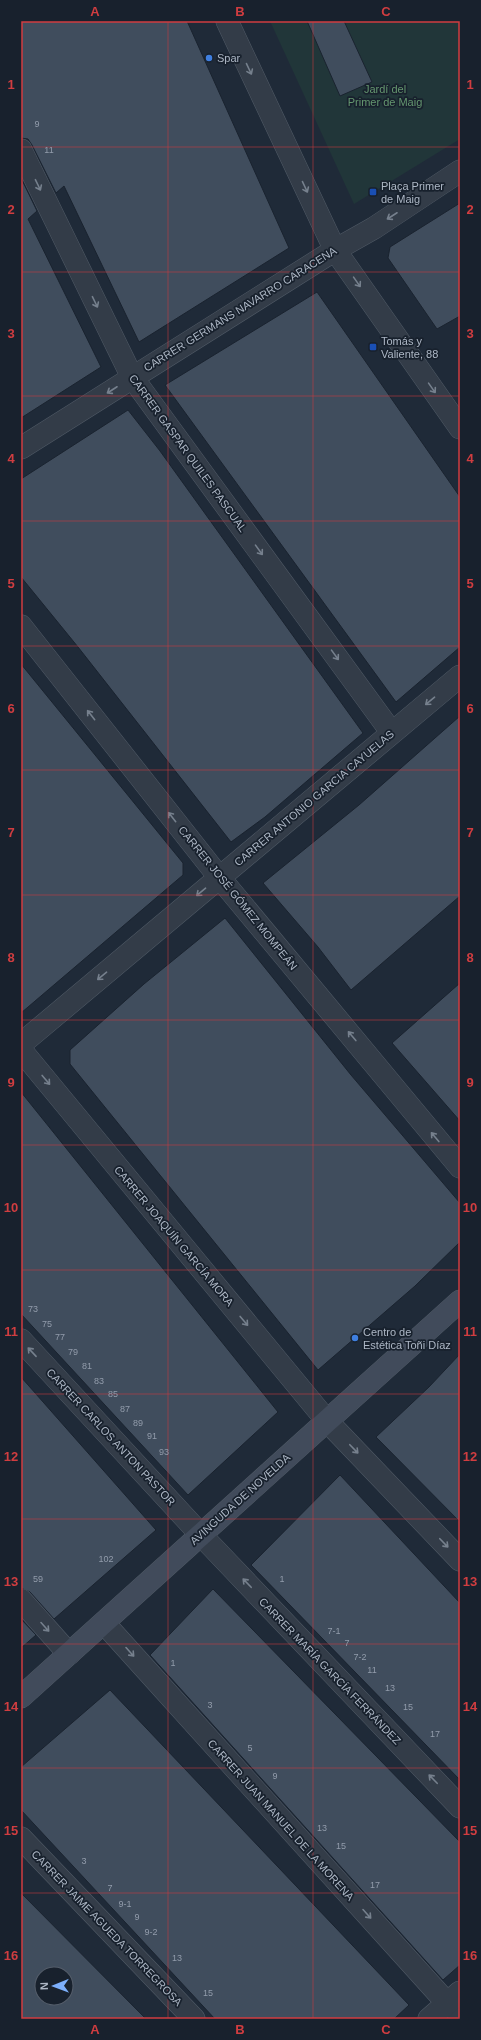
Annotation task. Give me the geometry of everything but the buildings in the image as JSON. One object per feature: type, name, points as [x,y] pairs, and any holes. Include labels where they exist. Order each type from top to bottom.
[{"type":"main road","name":"AVINGUDA DE NOVELDA","points":[[21,1697],[460,1301]]},
{"type":"street","points":[[227,21],[335,250],[460,428]]},
{"type":"street","name":"CARRER GASPAR QUILES PASCUAL","points":[[21,150],[132,377],[392,733]]},
{"type":"street","name":"CARRER GERMANS NAVARRO CARACENA","points":[[21,448],[132,377],[163,360],[335,250],[374,228],[460,171]]},
{"type":"street","name":"CARRER JOSÉ GÓMEZ MOMPEÁN","points":[[21,626],[219,877],[460,1167]]},
{"type":"street","name":"CARRER ANTONIO GARCIA CAYUELAS","points":[[21,1044],[460,676]]},
{"type":"street","name":"CARRER JOAQUÍN GARCÍA MORA","points":[[21,1050],[327,1421],[460,1560]]},
{"type":"street","name":"CARRER CARLOS ANTON PASTOR","points":[[21,1340],[201,1535]]},
{"type":"street","name":"CARRER MARÍA GARCÍA FERRÁNDEZ","points":[[201,1535],[460,1807]]},
{"type":"street","points":[[21,1600],[69,1654]]},
{"type":"street","name":"CARRER JUAN MANUEL DE LA MORENA","points":[[104,1623],[456,2004]]},
{"type":"street","name":"CARRER JAIME AGUEDA TORREGROSA","points":[[21,1838],[194,2019]]},
{"type":"street","points":[[429,2019],[456,2004]]},
{"type":"green space","name":"Jardí del Primer de Maig","points":[[270,21],[460,21],[460,139],[354,204]]},
{"type":"place","name":"Spar","points":[[209,58]]},
{"type":"place","name":"Plaça Primer de Maig","points":[[373,192]]},
{"type":"place","name":"Tomás y Valiente, 88","points":[[373,347]]},
{"type":"place","name":"Centro de Estética Toñi Díaz","points":[[355,1338]]}]
